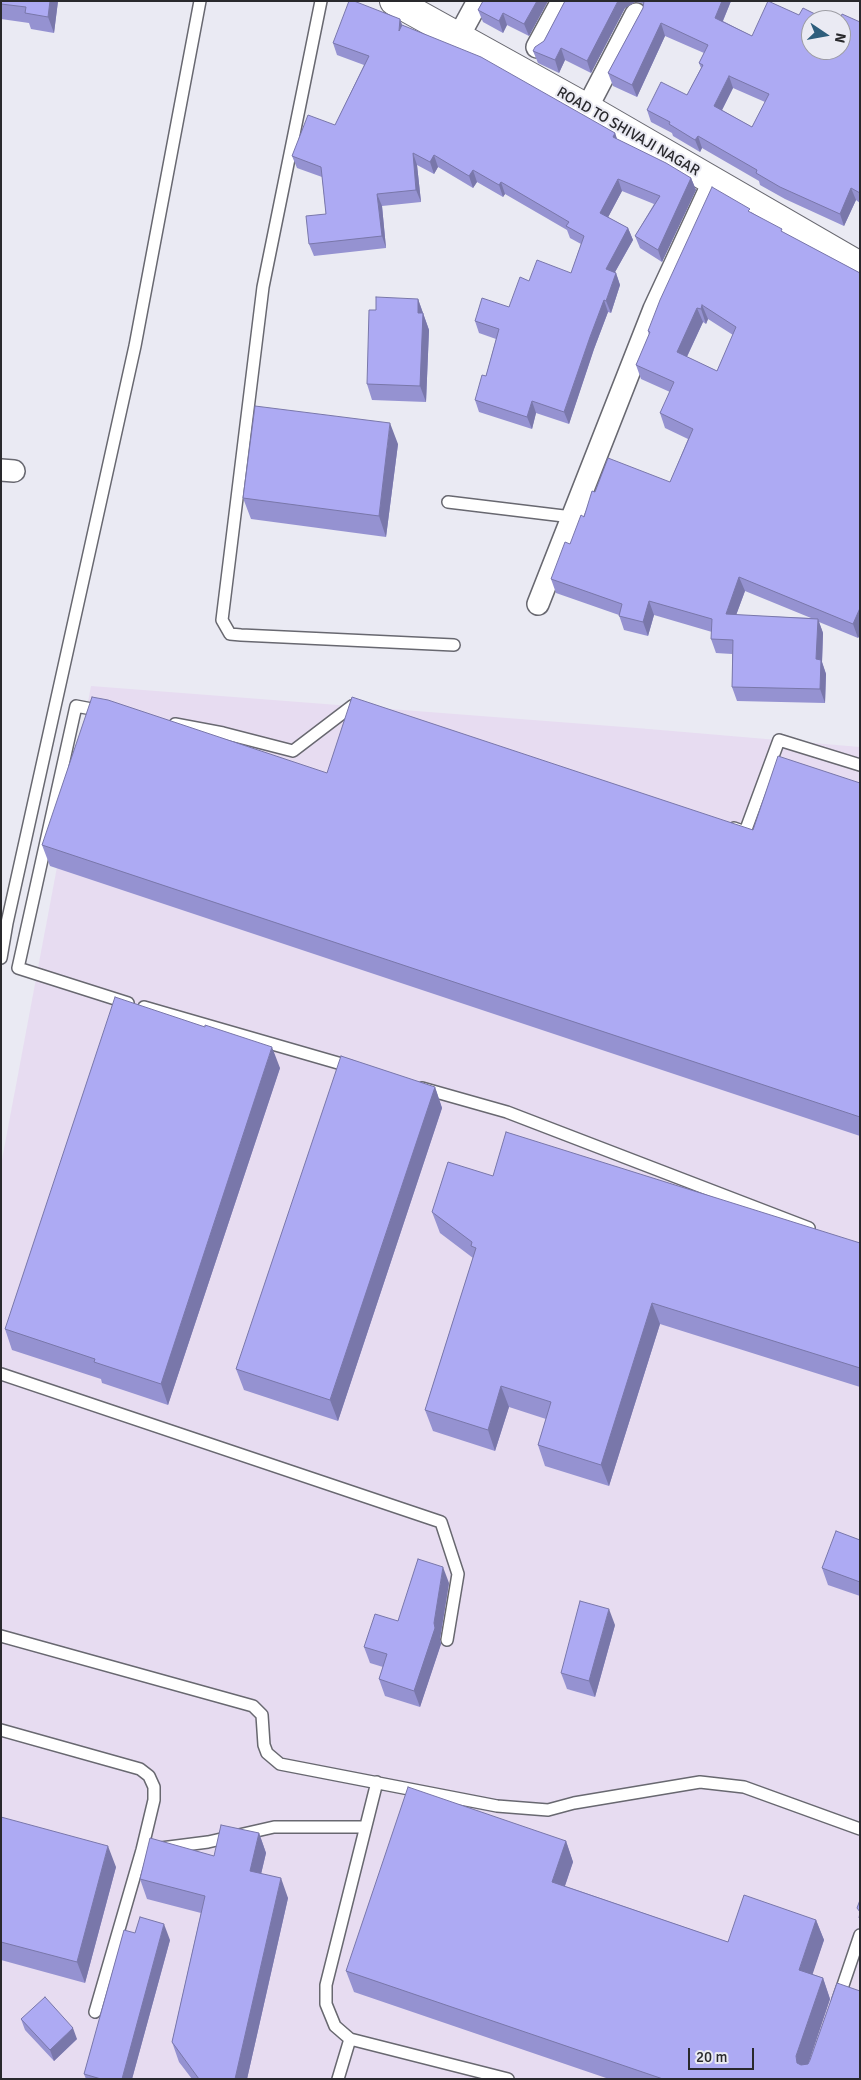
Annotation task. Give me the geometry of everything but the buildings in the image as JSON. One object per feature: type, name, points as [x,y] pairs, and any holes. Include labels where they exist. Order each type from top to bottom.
[{"type":"street","name":"ROAD TO SHIVAJI NAGAR","points":[[394,1],[714,180],[860,266]]},
{"type":"street","points":[[459,36],[478,1]]},
{"type":"street","points":[[537,47],[562,1]]},
{"type":"street","points":[[587,108],[636,14]]},
{"type":"street","points":[[538,604],[654,310],[714,180]]},
{"type":"lane","points":[[1,958],[7,923],[135,346],[200,1]]},
{"type":"lane","points":[[321,1],[263,287],[222,620],[230,634],[241,636],[454,645]]},
{"type":"lane","points":[[448,502],[572,517]]},
{"type":"lane","points":[[115,713],[76,706],[18,968],[131,1004],[366,1072]]},
{"type":"lane","points":[[164,722],[223,733],[294,751],[352,706],[371,712]]},
{"type":"lane","points":[[726,826],[745,832],[779,740],[860,765]]},
{"type":"lane","points":[[413,1085],[507,1112],[823,1233]]},
{"type":"lane","points":[[1,1374],[441,1522],[458,1574],[447,1640]]},
{"type":"lane","points":[[1,1636],[253,1706],[262,1715],[264,1745],[274,1761],[280,1764],[497,1806],[548,1810],[574,1803],[700,1782],[744,1786],[860,1829]]},
{"type":"lane","points":[[1,1730],[140,1769],[149,1776],[154,1787],[154,1800],[142,1850],[95,2012]]},
{"type":"lane","points":[[377,1782],[326,1985],[326,2004],[335,2026],[350,2039],[508,2079]]},
{"type":"lane","points":[[142,1850],[208,1842],[274,1827],[365,1827]]},
{"type":"lane","points":[[835,2009],[860,1935]]},
{"type":"lane","points":[[338,2079],[350,2039]]},
{"type":"shaded area","points":[[91,686],[860,747],[860,2079],[1,2079],[1,1165]]}]
